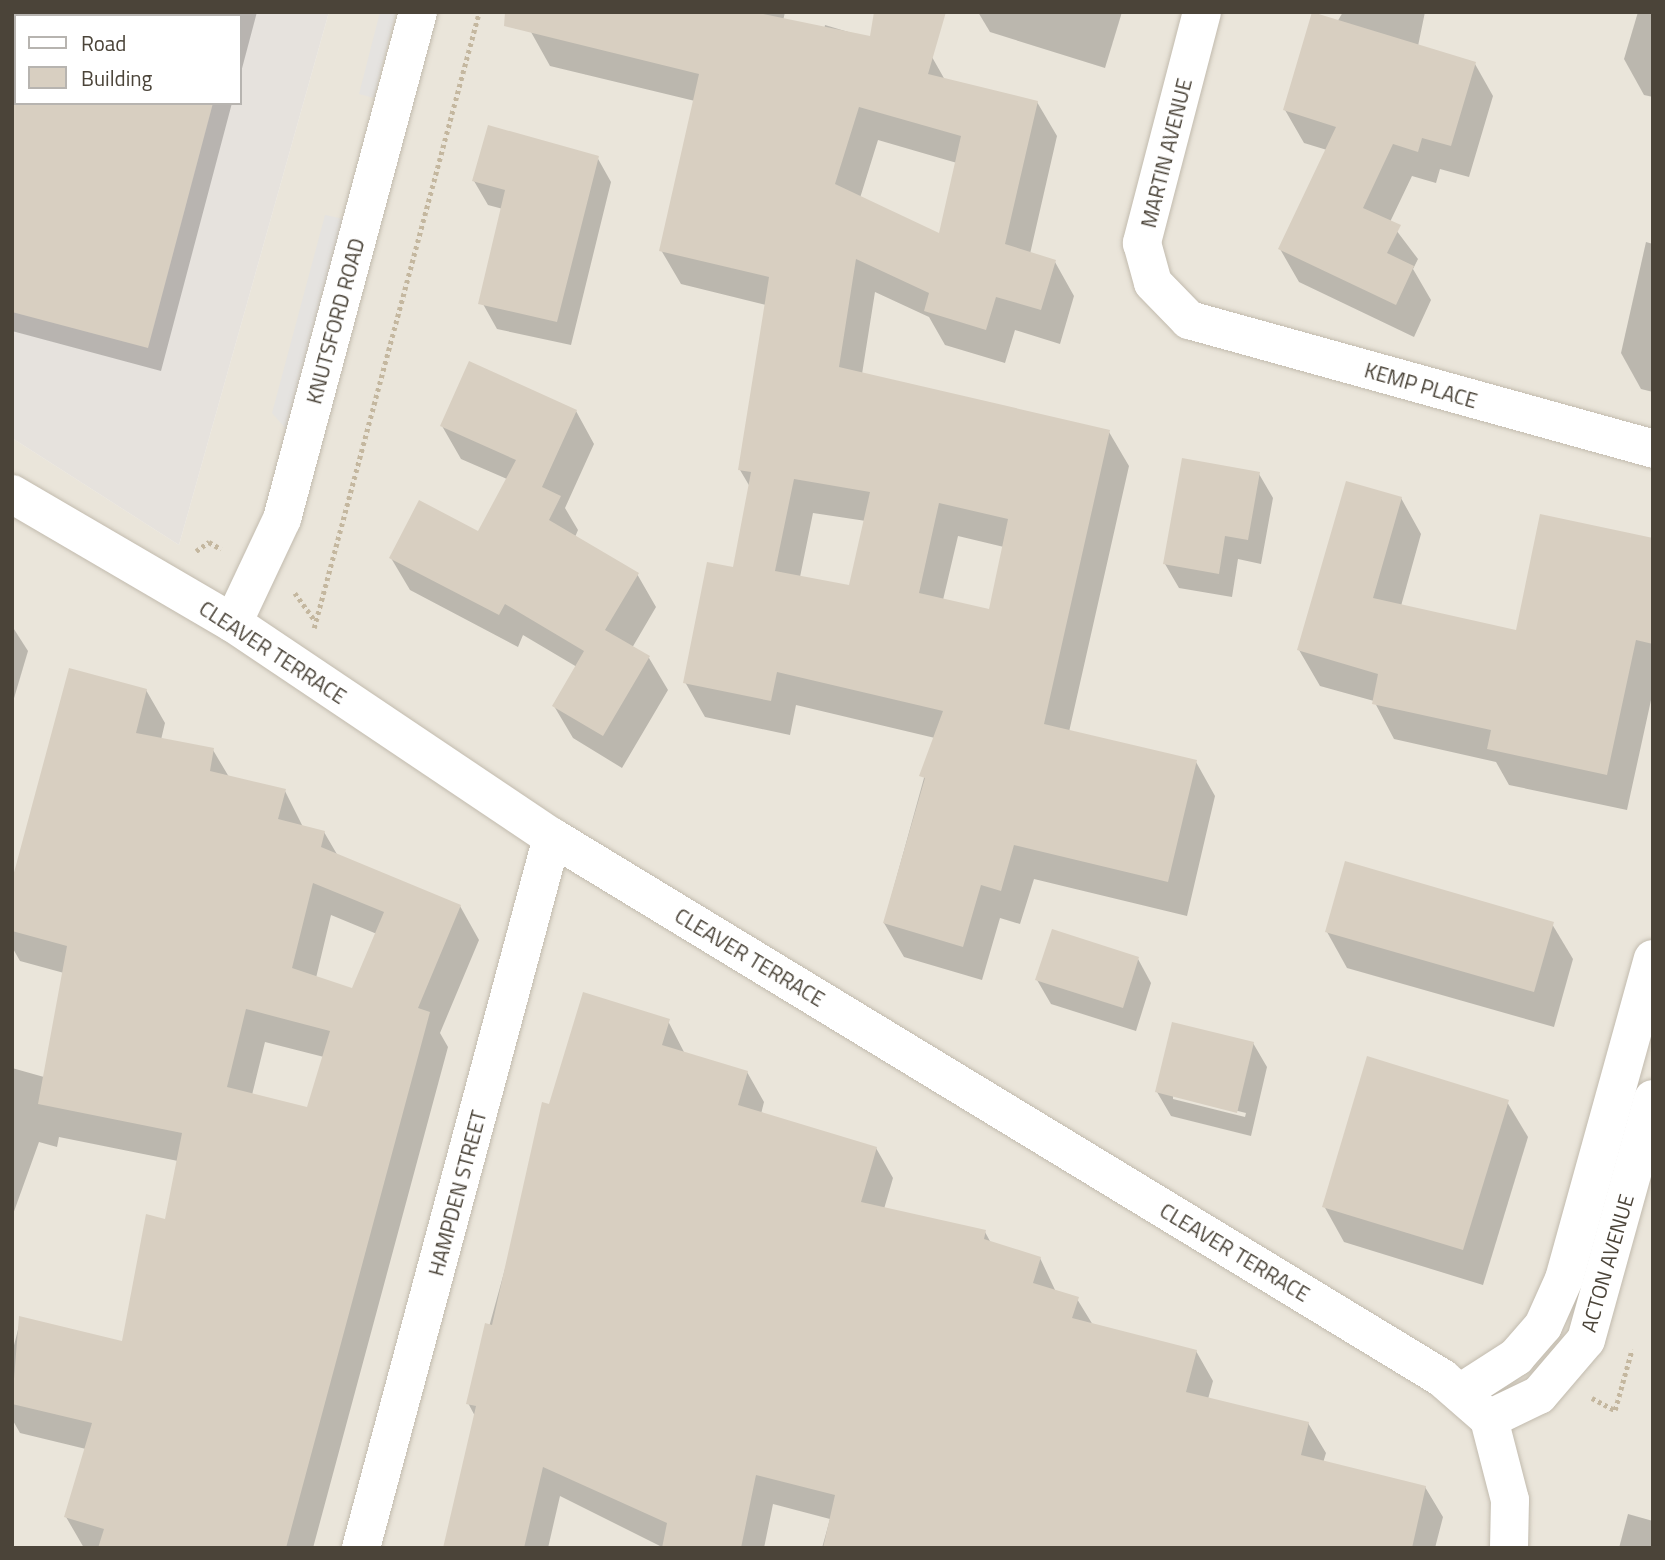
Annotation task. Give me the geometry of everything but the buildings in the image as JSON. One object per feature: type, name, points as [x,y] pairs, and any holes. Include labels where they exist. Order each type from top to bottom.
[{"type":"street","name":"KNUTSFORD ROAD","points":[[233,624],[282,519],[418,12]]},
{"type":"street","name":"MARTIN AVENUE","points":[[1189,320],[1153,284],[1142,243],[1202,12]]},
{"type":"street","name":"KEMP PLACE","points":[[1189,320],[1653,449]]},
{"type":"street","name":"CLEAVER TERRACE","points":[[12,494],[233,624],[552,837],[1460,1393],[1489,1419]]},
{"type":"street","name":"HAMPDEN STREET","points":[[361,1548],[552,837]]},
{"type":"street","name":"ACTON AVENUE","points":[[1460,1393],[1516,1357],[1549,1314],[1653,959]]},
{"type":"street","name":"ACTON AVENUE","points":[[1489,1419],[1539,1395],[1586,1340],[1653,1099]]},
{"type":"street","points":[[1489,1419],[1510,1500],[1508,1548]]},
{"type":"path","points":[[312,641],[479,12]]},
{"type":"shaded area","points":[[12,12],[329,12],[179,545],[12,438]]},
{"type":"shaded area","points":[[329,12],[1653,12],[1653,1548],[12,1548],[12,438],[179,545]]},
{"type":"shaded area","points":[[380,12],[396,12],[374,98],[359,94]]},
{"type":"shaded area","points":[[325,215],[343,219],[286,429],[272,413]]}]
